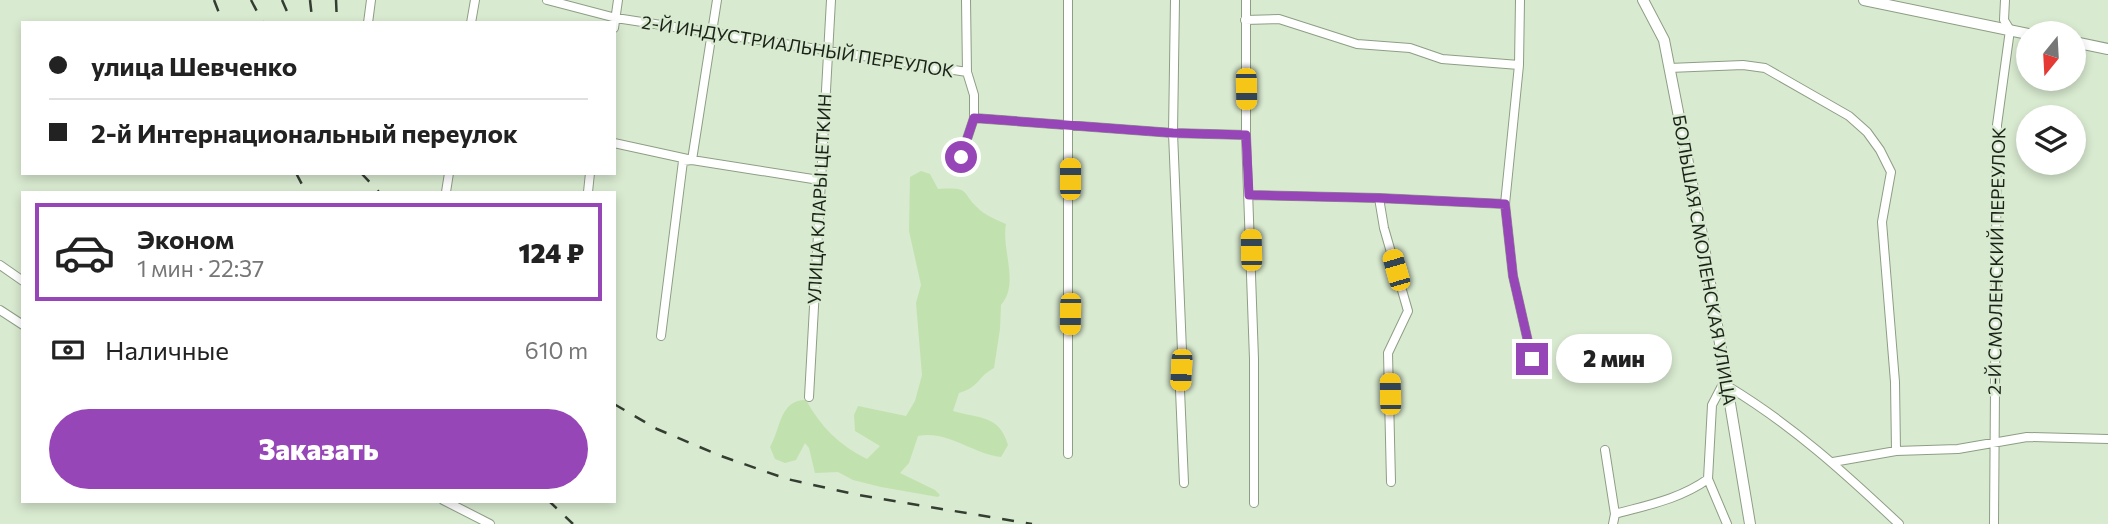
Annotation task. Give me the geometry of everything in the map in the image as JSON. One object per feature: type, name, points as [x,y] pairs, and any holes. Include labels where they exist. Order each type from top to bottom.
[{"type":"main road","name":"БОЛЬШАЯ СМОЛЕНСКАЯ УЛИЦА","points":[[1643,0],[1664,40],[1728,383],[1750,524]]},
{"type":"main road","points":[[1864,0],[2016,31]]},
{"type":"main road","points":[[2086,44],[2108,49]]},
{"type":"street","points":[[368,21],[371,0]]},
{"type":"street","points":[[471,21],[475,0]]},
{"type":"street","name":"2-Й ИНДУСТРИАЛЬНЫЙ ПЕРЕУЛОК","points":[[547,0],[615,18],[967,72]]},
{"type":"street","points":[[615,21],[618,0]]},
{"type":"street","points":[[692,160],[717,0]]},
{"type":"street","name":"УЛИЦА КЛАРЫ ЦЕТКИН","points":[[808,397],[831,0]]},
{"type":"street","points":[[961,157],[974,118],[974,96],[967,72],[966,0]]},
{"type":"street","points":[[1068,454],[1069,0]]},
{"type":"street","points":[[1175,0],[1173,133],[1182,351],[1180,390],[1184,483]]},
{"type":"street","points":[[1246,0],[1246,135],[1254,359],[1254,503]]},
{"type":"street","points":[[1520,0],[1519,65],[1505,204],[1513,276],[1532,359]]},
{"type":"street","name":"2-Й СМОЛЕНСКИЙ ПЕРЕУЛОК","points":[[1994,524],[1997,125],[2010,30],[2004,20],[2005,0]]},
{"type":"street","points":[[1245,20],[1279,19],[1357,44],[1410,48],[1442,59],[1519,65]]},
{"type":"street","points":[[1669,68],[1743,65],[1765,68],[1849,116],[1867,132],[1880,150],[1891,172],[1882,222],[1895,383],[1896,451]]},
{"type":"street","points":[[974,118],[1173,133],[1246,135]]},
{"type":"street","points":[[616,143],[692,160],[819,180]]},
{"type":"street","points":[[661,336],[683,161],[692,160]]},
{"type":"street","points":[[1249,195],[1505,204]]},
{"type":"street","points":[[1378,198],[1408,311],[1388,353],[1391,482]]},
{"type":"street","points":[[0,265],[21,280]]},
{"type":"street","points":[[0,310],[21,324]]},
{"type":"street","points":[[1727,524],[1708,479],[1712,405],[1728,383],[1833,462],[1899,524]]},
{"type":"street","points":[[1833,462],[1896,451],[1958,449],[2027,437],[2108,439]]},
{"type":"street","points":[[1605,450],[1615,514],[1614,524]]},
{"type":"street","points":[[1615,514],[1672,498],[1690,491],[1708,479]]},
{"type":"street","points":[[449,503],[490,524]]},
{"type":"green space","points":[[921,171],[930,174],[938,189],[961,190],[983,212],[1006,224],[1010,277],[1006,297],[1001,305],[994,368],[971,388],[959,393],[953,411],[987,419],[999,428],[1008,445],[1001,457],[939,436],[918,436],[909,463],[900,473],[935,490],[940,495],[938,497],[853,480],[838,472],[815,473],[809,448],[805,443],[796,460],[785,463],[775,459],[770,447],[786,410],[797,401],[806,400],[832,434],[867,459],[880,446],[855,431],[854,415],[858,406],[906,416],[915,401],[922,375],[916,303],[921,285],[909,231],[910,177]]},
{"type":"railway","points":[[214,0],[222,21]]},
{"type":"railway","points":[[251,0],[262,21]]},
{"type":"railway","points":[[282,0],[291,21]]},
{"type":"railway","points":[[310,0],[312,18]]},
{"type":"railway","points":[[336,0],[337,21]]},
{"type":"railway","points":[[297,175],[305,191]]},
{"type":"railway","points":[[363,175],[378,191]]},
{"type":"railway","points":[[616,405],[657,429],[721,456],[787,479],[858,495],[1032,524]]},
{"type":"railway","points":[[551,503],[573,524]]},
{"type":"route","points":[[961,157],[974,118],[1173,133],[1246,135],[1249,195],[1505,204],[1513,276],[1532,359]]}]
